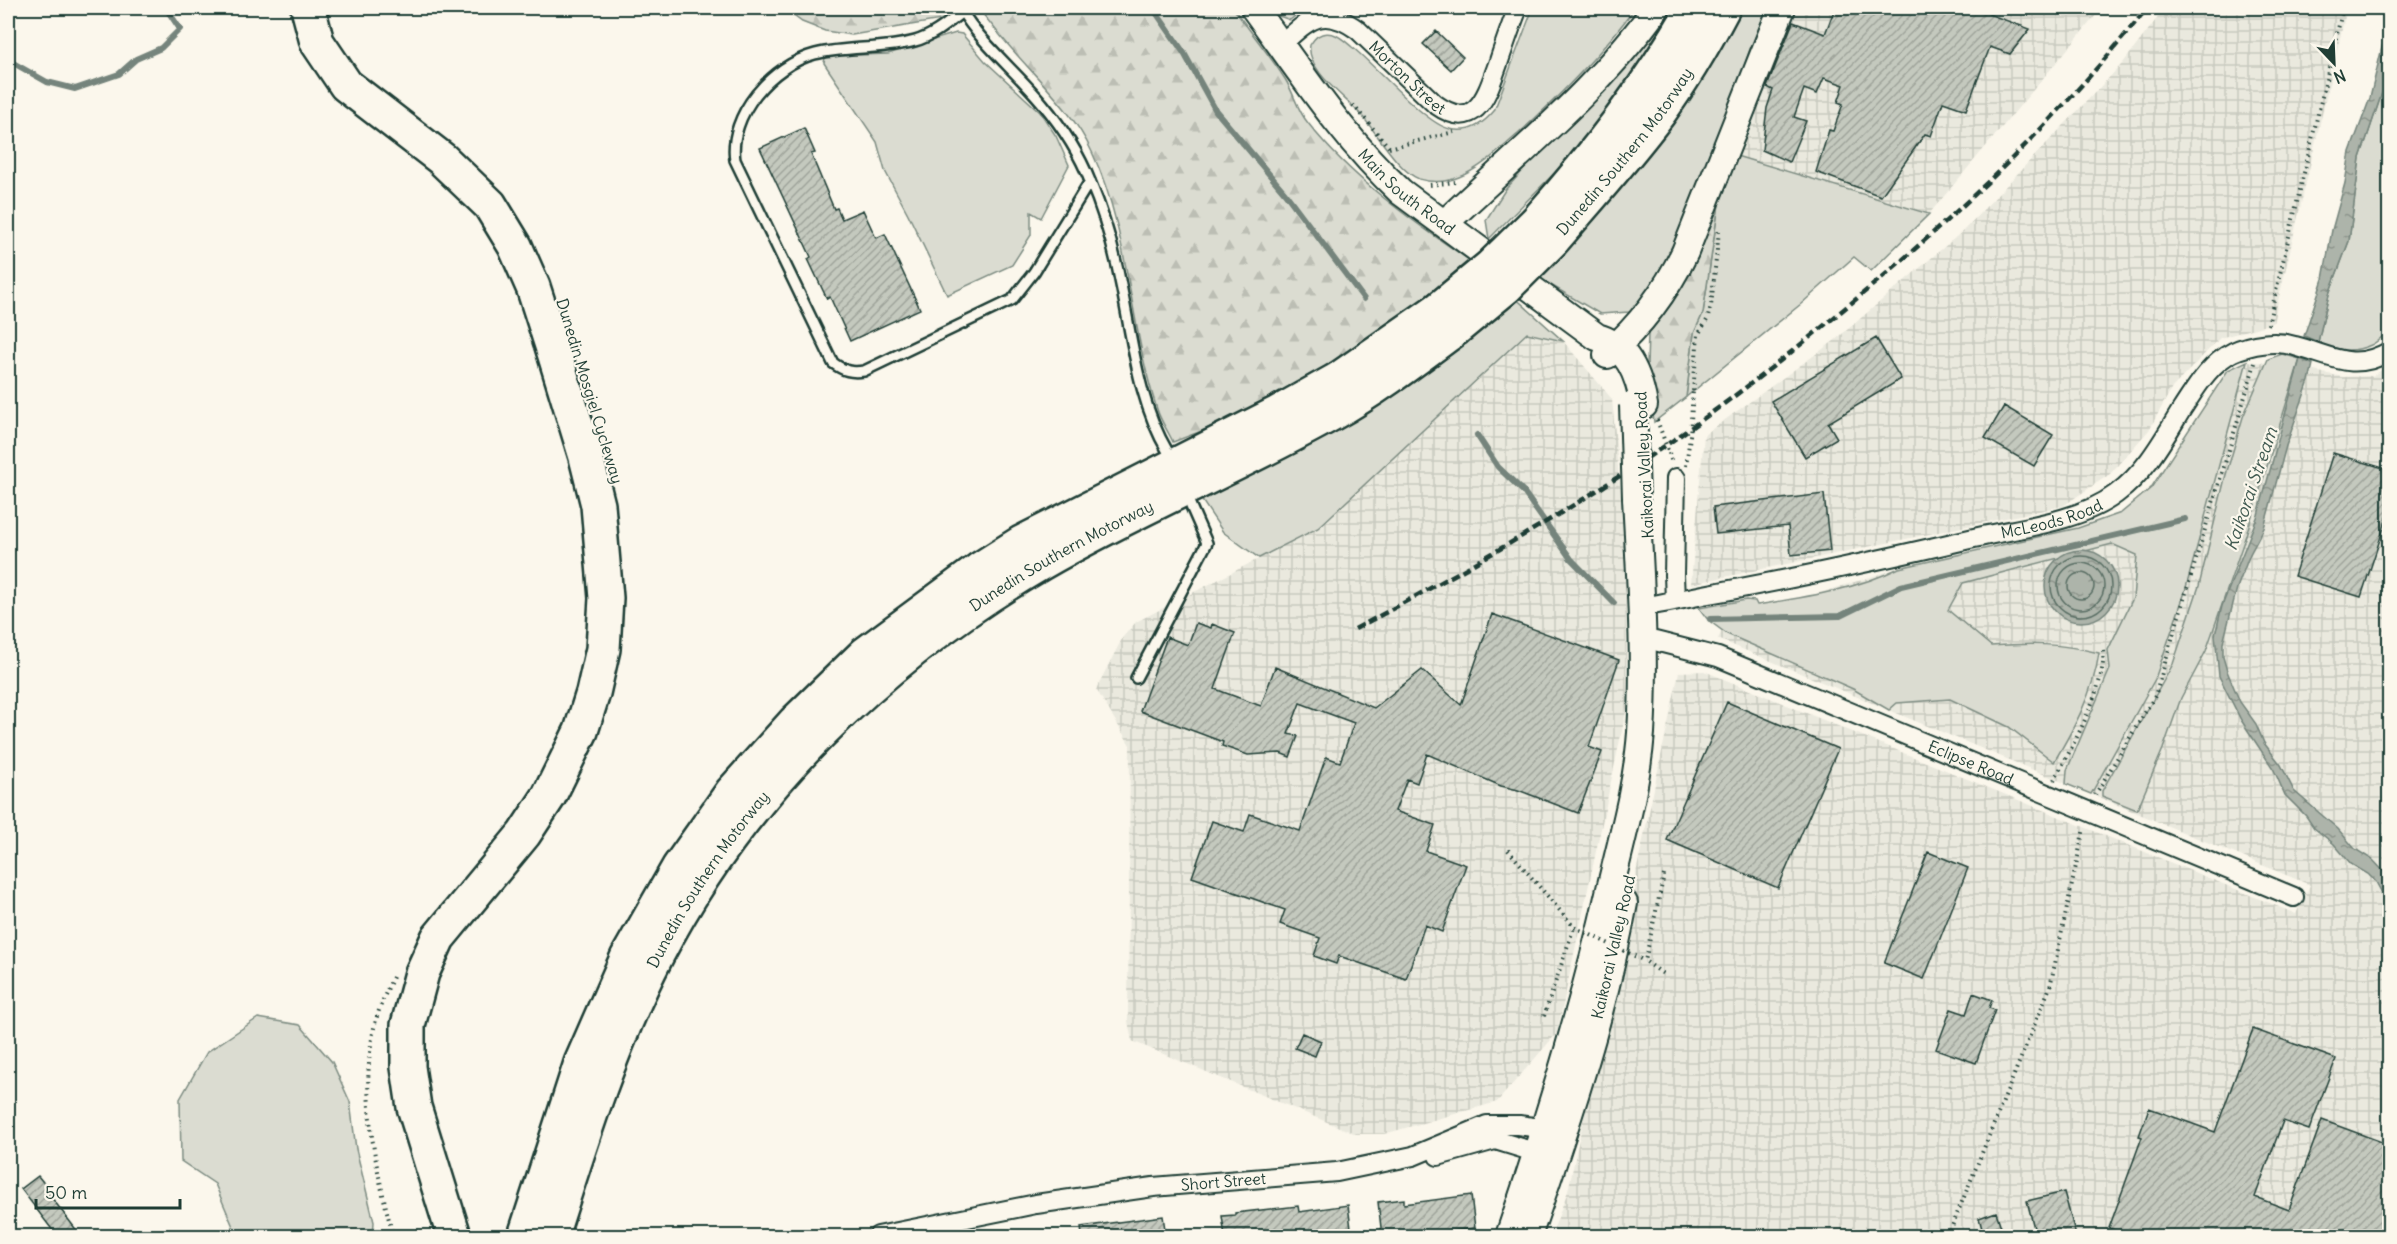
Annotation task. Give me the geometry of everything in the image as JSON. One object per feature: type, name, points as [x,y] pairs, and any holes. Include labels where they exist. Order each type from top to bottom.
[{"type":"highway","points":[[308,8],[317,42],[346,85],[442,159],[490,205],[515,246],[533,287],[552,346],[586,457],[598,505],[606,598],[603,649],[581,731],[549,796],[524,834],[438,938],[422,973],[408,1025],[408,1067],[414,1107],[454,1236]]},
{"type":"highway","name":"Dunedin Southern Motorway","points":[[1545,230],[1586,165],[1632,106],[1669,51],[1694,8]]},
{"type":"highway","name":"Dunedin Southern Motorway","points":[[551,1236],[593,1107],[638,995],[657,955],[699,885],[754,807],[827,726],[905,655],[1008,583],[1127,517],[1336,412],[1393,374],[1447,320],[1490,267],[1545,230],[1617,167],[1660,112],[1707,39],[1723,8]]},
{"type":"highway","name":"Dunedin Southern Motorway","points":[[525,1236],[581,1063],[627,958],[679,867],[732,792],[801,715],[865,654],[980,569],[1021,543],[1278,413],[1447,320]]},
{"type":"main road","name":"Main South Road","points":[[1254,8],[1336,120],[1401,192],[1607,346]]},
{"type":"main road","points":[[1445,223],[1471,186],[1593,84],[1656,8]]},
{"type":"main road","points":[[1607,346],[1654,306],[1672,279],[1782,8]]},
{"type":"main road","name":"Kaikorai Valley Road","points":[[1528,1236],[1551,1144],[1616,943],[1646,785],[1658,698],[1650,641],[1656,604],[1641,498],[1640,410],[1635,372],[1627,357],[1607,346]]},
{"type":"main road","name":"Kaikorai Valley Road","points":[[1509,1236],[1551,1144]]},
{"type":"street","name":"Morton Street","points":[[1281,45],[1301,27],[1321,16],[1330,15],[1358,30],[1435,104],[1448,113],[1464,115],[1475,110],[1487,93],[1518,8]]},
{"type":"street","name":"McLeods Road","points":[[1656,604],[1841,570],[2074,515],[2114,496],[2144,469],[2197,386],[2220,360],[2246,347],[2260,344],[2294,345],[2323,357],[2343,361],[2362,361],[2390,351]]},
{"type":"street","points":[[1656,604],[1674,575],[1677,478]]},
{"type":"street","name":"Eclipse Road","points":[[1650,641],[1718,657],[2294,897]]},
{"type":"street","name":"Short Street","points":[[878,1236],[1036,1204],[1153,1186],[1337,1172],[1413,1156],[1487,1125],[1519,1125],[1551,1144]]},
{"type":"street","points":[[1413,1156],[1428,1159],[1495,1140],[1551,1144]]},
{"type":"lane","points":[[1090,181],[1034,272],[1012,300],[864,371],[852,372],[843,370],[833,363],[735,160],[735,137],[753,97],[769,81],[800,59],[825,52],[916,40],[940,29],[961,10],[971,26],[1057,121],[1090,181],[1110,239],[1136,365],[1151,418],[1168,452]]},
{"type":"lane","points":[[1136,678],[1208,543],[1189,502]]},
{"type":"path","points":[[2268,327],[2343,8]]},
{"type":"path","points":[[1389,150],[1460,130],[1464,115]]},
{"type":"path","points":[[1426,184],[1471,186]]},
{"type":"path","points":[[1677,478],[1688,463],[1698,335],[1707,320],[1711,306],[1719,229]]},
{"type":"path","points":[[2093,799],[2155,696],[2256,363]]},
{"type":"path","points":[[1640,410],[1656,418],[1669,453]]},
{"type":"path","points":[[2046,793],[2063,765],[2094,696],[2104,661],[2103,651]]},
{"type":"path","points":[[1948,1236],[2050,987],[2080,847]]},
{"type":"path","points":[[1508,850],[1574,927],[1645,961],[1666,976]]},
{"type":"path","points":[[1645,961],[1664,875]]},
{"type":"path","points":[[1544,1016],[1574,927]]},
{"type":"shaded area","points":[[1793,8],[2102,8],[1929,214],[1733,155]]},
{"type":"shaded area","points":[[2165,8],[2347,8],[2273,323],[2220,338],[2172,388],[2149,430],[2110,474],[2063,506],[1691,584],[1704,435],[1834,341],[1963,231],[2123,63]]},
{"type":"shaded area","points":[[1527,333],[1563,341],[1612,399],[1625,545],[1627,707],[1557,1033],[1497,1102],[1384,1134],[1356,1134],[1132,1041],[1128,1021],[1130,745],[1096,689],[1123,637],[1136,622],[1318,528]]},
{"type":"shaded area","points":[[2247,361],[2285,365],[2343,377],[2372,376],[2389,366],[2389,1236],[1551,1236],[1568,1191],[1679,672],[1704,671],[2296,914],[2310,885],[1718,639],[1731,612],[1810,596],[1899,568],[2078,528],[2121,513],[2151,488],[2228,370]]},
{"type":"green space","points":[[783,8],[1233,8],[1279,70],[1304,118],[1325,143],[1383,198],[1469,260],[1379,333],[1323,369],[1234,417],[1173,442],[1158,413],[1140,345],[1114,215],[1105,183],[1092,152],[1066,110],[982,13],[852,35],[825,31],[802,22]]},
{"type":"green space","points":[[1273,8],[1298,8],[1295,16],[1290,20],[1279,16]]},
{"type":"green space","points":[[1533,8],[1635,8],[1594,58],[1534,119],[1483,163],[1450,180],[1419,179],[1404,169],[1362,116],[1329,84],[1314,65],[1310,55],[1310,45],[1314,39],[1325,33],[1336,35],[1428,117],[1450,129],[1469,129],[1480,124],[1494,111]]},
{"type":"green space","points":[[1663,8],[1676,8],[1627,90],[1585,142],[1489,239],[1486,220],[1505,190],[1602,85]]},
{"type":"green space","points":[[1738,8],[1767,8],[1750,49],[1704,183],[1650,296],[1629,312],[1600,314],[1532,274],[1620,189],[1692,91]]},
{"type":"green space","points":[[956,33],[962,34],[985,61],[1040,112],[1056,136],[1069,165],[1041,218],[1031,212],[1031,235],[1012,265],[947,295],[885,171],[877,142],[824,63],[825,58],[831,56],[888,54]]},
{"type":"green space","points":[[2389,72],[2389,330],[2376,343],[2364,348],[2337,349],[2318,342],[2329,294],[2349,241],[2360,158]]},
{"type":"green space","points":[[1733,155],[1929,214],[1871,271],[1854,257],[1801,304],[1686,397],[1694,333],[1703,313],[1719,204],[1713,199]]},
{"type":"green space","points":[[1713,199],[1719,203],[1703,313],[1694,333],[1686,397],[1654,422],[1647,365],[1648,334],[1666,303]]},
{"type":"green space","points":[[1511,294],[1563,341],[1527,333],[1318,528],[1259,558],[1223,532],[1201,499],[1366,407]]},
{"type":"green space","points":[[2282,354],[2300,359],[2246,535],[2206,651],[2181,698],[2163,749],[2137,810],[2102,796],[2102,791],[2173,664],[2199,586],[2225,478],[2243,417],[2268,359]]},
{"type":"green space","points":[[2247,361],[2184,595],[2155,679],[2091,794],[2066,784],[2067,770],[2110,669],[2108,650],[2133,598],[2137,555],[2112,544],[1963,583],[1948,610],[1991,646],[2045,645],[2071,647],[2099,653],[2087,697],[2054,762],[2009,727],[1950,699],[1897,703],[1889,710],[1853,689],[1727,634],[1708,620],[1699,608],[1746,600],[1755,601],[1757,605],[1829,592],[1865,582],[1899,568],[2078,528],[2121,513],[2151,488],[2228,370]]},
{"type":"green space","points":[[258,1018],[300,1025],[332,1062],[350,1102],[356,1149],[374,1222],[373,1236],[237,1236],[215,1184],[181,1161],[180,1099],[207,1052]]},
{"type":"water","points":[[2387,8],[2390,8],[2389,72],[2360,158],[2349,241],[2329,294],[2318,342],[2304,336],[2323,279],[2350,152],[2370,98],[2384,39]]},
{"type":"water","points":[[2300,359],[2313,364],[2309,381],[2286,446],[2264,528],[2250,554],[2237,588],[2223,643],[2223,657],[2240,702],[2256,724],[2264,743],[2281,765],[2294,791],[2338,829],[2355,849],[2373,860],[2386,874],[2389,879],[2389,906],[2376,882],[2368,874],[2351,864],[2334,844],[2314,828],[2306,816],[2285,795],[2274,770],[2241,720],[2219,676],[2215,635],[2222,606],[2258,515]]},
{"type":"water","points":[[2081,550],[2095,553],[2107,560],[2114,572],[2117,586],[2114,600],[2107,612],[2095,619],[2081,622],[2067,619],[2055,612],[2048,600],[2045,586],[2048,572],[2055,560],[2067,553]]},
{"type":"building","points":[[1835,8],[1972,8],[2030,29],[2010,54],[1990,47],[1966,110],[1943,102],[1931,136],[1925,134],[1881,196],[1816,172],[1829,130],[1833,131],[1843,104],[1838,102],[1844,85],[1824,78],[1817,94],[1804,89],[1794,117],[1806,121],[1789,162],[1762,150],[1767,108],[1773,90],[1767,87],[1793,22],[1825,34]]},
{"type":"building","points":[[1436,31],[1463,57],[1451,70],[1423,44]]},
{"type":"building","points":[[804,128],[815,153],[811,154],[834,209],[837,208],[842,219],[863,210],[876,238],[885,234],[920,309],[850,341],[830,297],[827,299],[808,259],[811,257],[760,148]]},
{"type":"building","points":[[1876,338],[1901,379],[1828,423],[1837,438],[1805,457],[1771,401]]},
{"type":"building","points":[[2004,406],[2053,435],[2034,466],[1985,438]]},
{"type":"building","points":[[2333,453],[2390,470],[2390,509],[2361,597],[2294,576]]},
{"type":"building","points":[[1824,494],[1830,551],[1791,555],[1788,526],[1716,534],[1713,507]]},
{"type":"building","points":[[1492,614],[1619,660],[1589,747],[1602,752],[1578,813],[1518,790],[1501,786],[1427,754],[1417,783],[1407,779],[1395,811],[1435,825],[1426,851],[1466,865],[1442,932],[1425,925],[1406,979],[1339,956],[1336,964],[1314,956],[1320,938],[1280,924],[1285,910],[1192,877],[1212,821],[1244,832],[1250,814],[1300,831],[1326,757],[1340,762],[1354,723],[1300,703],[1288,734],[1298,736],[1290,757],[1280,753],[1248,755],[1222,746],[1223,742],[1140,711],[1167,637],[1188,645],[1196,623],[1211,628],[1212,624],[1235,633],[1215,689],[1261,706],[1275,667],[1374,708],[1422,670],[1461,705]]},
{"type":"building","points":[[1727,702],[1838,749],[1778,888],[1667,840]]},
{"type":"building","points":[[1928,852],[1968,868],[1924,979],[1884,963]]},
{"type":"building","points":[[1973,993],[1992,1000],[1989,1008],[1995,1010],[1976,1063],[1936,1049],[1951,1009],[1966,1014]]},
{"type":"building","points":[[2253,1029],[2336,1059],[2309,1130],[2283,1121],[2255,1197],[2289,1210],[2322,1120],[2390,1145],[2390,1157],[2383,1175],[2390,1176],[2390,1236],[2132,1236],[2109,1228],[2142,1137],[2139,1136],[2149,1108],[2215,1132]]},
{"type":"building","points":[[1302,1033],[1321,1041],[1315,1056],[1295,1048]]},
{"type":"building","points":[[38,1176],[47,1187],[45,1189],[81,1236],[57,1236],[21,1189]]},
{"type":"building","points":[[2064,1192],[2076,1236],[2036,1236],[2027,1201]]},
{"type":"building","points":[[1471,1195],[1475,1228],[1411,1236],[1382,1236],[1378,1202],[1404,1199],[1404,1204]]},
{"type":"building","points":[[1348,1205],[1352,1236],[1225,1236],[1222,1216],[1298,1206],[1299,1212]]},
{"type":"building","points":[[1996,1212],[2004,1236],[1984,1236],[1979,1218]]},
{"type":"building","points":[[1163,1216],[1166,1236],[1082,1236],[1081,1227]]},
{"type":"waterway","points":[[8,60],[47,82],[75,89],[119,74],[136,59],[161,48],[180,29],[166,8]]},
{"type":"waterway","points":[[862,8],[874,8]]},
{"type":"waterway","points":[[1153,8],[1184,53],[1216,111],[1285,193],[1364,299]]},
{"type":"waterway","points":[[1477,435],[1498,467],[1523,491],[1571,559],[1614,603]]},
{"type":"waterway","points":[[1710,619],[1840,616],[1901,586],[2185,519]]},
{"type":"railway","points":[[1355,629],[1487,557],[1615,479],[1704,418],[1789,354],[1885,275],[2004,166],[2078,89],[2147,8]]},
{"type":"water label","name":"Kaikorai Stream","points":[[2251,489]]}]
